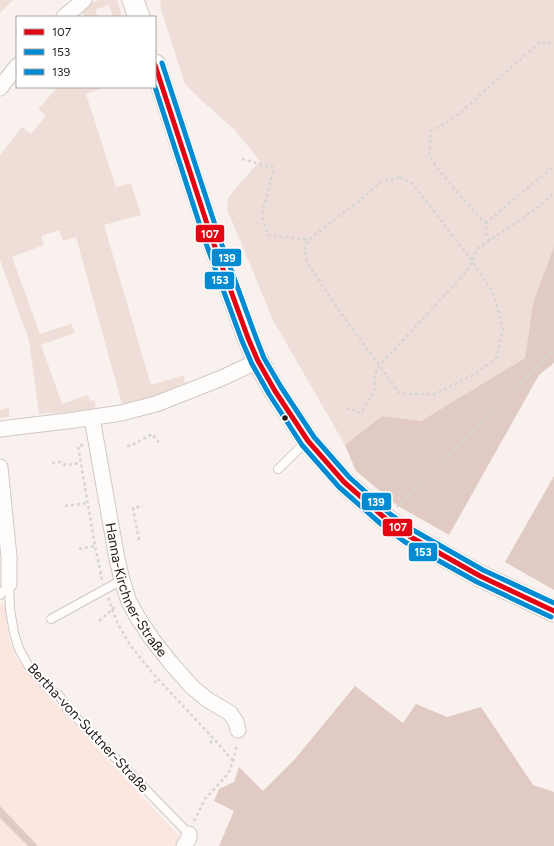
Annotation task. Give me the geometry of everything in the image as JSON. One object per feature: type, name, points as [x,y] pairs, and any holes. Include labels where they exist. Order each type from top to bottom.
[{"type":"street","points":[[65,16],[84,0]]},
{"type":"street","points":[[132,0],[138,16]]},
{"type":"street","points":[[0,88],[16,67]]},
{"type":"street","points":[[156,68],[211,236],[248,338],[258,361],[275,391],[308,440],[344,482],[386,519],[422,544],[480,576],[554,611]]},
{"type":"street","points":[[0,428],[92,418],[121,413],[156,404],[222,378],[258,361]]},
{"type":"street","name":"Hanna-Kirchner-Straße","points":[[92,418],[115,552],[129,602],[157,647],[195,689],[208,700],[230,713],[236,722],[238,730]]},
{"type":"street","name":"Bertha-von-Suttner-Straße","points":[[0,466],[9,557],[5,590]]},
{"type":"lane","points":[[278,469],[308,440]]},
{"type":"lane","points":[[51,619],[122,580]]},
{"type":"lane","name":"Bertha-von-Suttner-Straße","points":[[5,590],[14,633],[19,649],[29,667],[50,690],[60,695],[66,707],[186,840]]},
{"type":"path","points":[[487,222],[483,222],[441,173],[430,156],[431,131],[454,118],[540,42],[554,44]]},
{"type":"path","points":[[242,159],[274,168],[263,210],[263,219],[268,235],[308,240]]},
{"type":"path","points":[[490,241],[486,234],[487,222],[554,166]]},
{"type":"path","points":[[400,177],[413,184],[472,261],[494,294],[503,330],[497,358],[477,373],[435,394],[400,394],[341,313],[308,264],[304,249],[308,240],[364,197],[382,181],[400,177]]},
{"type":"path","points":[[346,408],[361,413],[375,390],[374,376],[379,366],[467,272],[477,249],[540,206],[554,192]]},
{"type":"path","points":[[386,519],[554,349]]},
{"type":"path","points":[[127,446],[132,445],[152,434],[160,444]]},
{"type":"path","points":[[52,463],[61,462],[65,465],[81,463]]},
{"type":"path","points":[[65,506],[87,503]]},
{"type":"path","points":[[139,540],[133,508],[143,506]]},
{"type":"path","points":[[79,549],[95,546]]},
{"type":"path","points":[[99,621],[127,596]]},
{"type":"path","points":[[154,683],[158,678]]},
{"type":"path","points":[[186,840],[205,799],[228,774],[233,761],[239,734],[238,730]]},
{"type":"path","points":[[210,743],[214,739]]},
{"type":"shaded area","points":[[0,0],[13,0],[0,13]]},
{"type":"shaded area","points":[[98,0],[117,0],[122,16],[113,16],[109,5],[95,10],[98,16],[84,16],[82,12],[93,2]]},
{"type":"shaded area","points":[[160,0],[554,0],[554,246],[533,303],[525,358],[421,421],[382,416],[345,445],[273,320],[227,209],[228,198],[260,161],[234,129],[185,84],[161,9]]},
{"type":"shaded area","points":[[57,88],[102,88],[86,94],[116,187],[131,183],[141,215],[104,225],[151,385],[184,375],[185,383],[154,396],[122,404],[76,237],[63,241],[59,230],[41,236],[44,245],[12,257],[40,334],[71,324],[75,333],[41,345],[62,404],[88,395],[90,401],[94,400],[96,406],[92,410],[39,414],[29,340],[0,260],[0,155],[22,127],[31,134],[46,116],[38,109]]},
{"type":"shaded area","points":[[554,246],[554,363],[539,375],[449,535],[398,506],[356,471],[345,445],[382,416],[421,421],[525,358],[533,303]]},
{"type":"shaded area","points":[[8,408],[9,417],[0,418],[0,410]]},
{"type":"shaded area","points":[[554,476],[554,590],[505,562]]},
{"type":"shaded area","points":[[4,601],[9,640],[16,658],[63,712],[180,837],[174,846],[0,846],[0,605]]},
{"type":"shaded area","points":[[355,686],[403,723],[416,704],[447,717],[481,707],[533,785],[554,792],[554,846],[219,846],[234,811],[214,801],[219,789],[234,782],[239,767],[263,791],[295,759]]},
{"type":"shaded area","points":[[0,806],[38,846],[28,846],[0,818]]},
{"type":"transit line","name":"139","points":[[162,63],[218,234],[264,358],[314,437],[349,477],[390,514],[413,530],[483,570],[554,603]]},
{"type":"transit line","name":"107","points":[[156,68],[211,236],[248,338],[258,361],[275,391],[308,441],[344,482],[386,519],[409,536],[480,576],[554,611]]},
{"type":"transit line","name":"153","points":[[155,88],[204,238],[242,341],[252,364],[269,394],[302,445],[339,487],[381,524],[405,542],[477,582],[551,617]]}]
